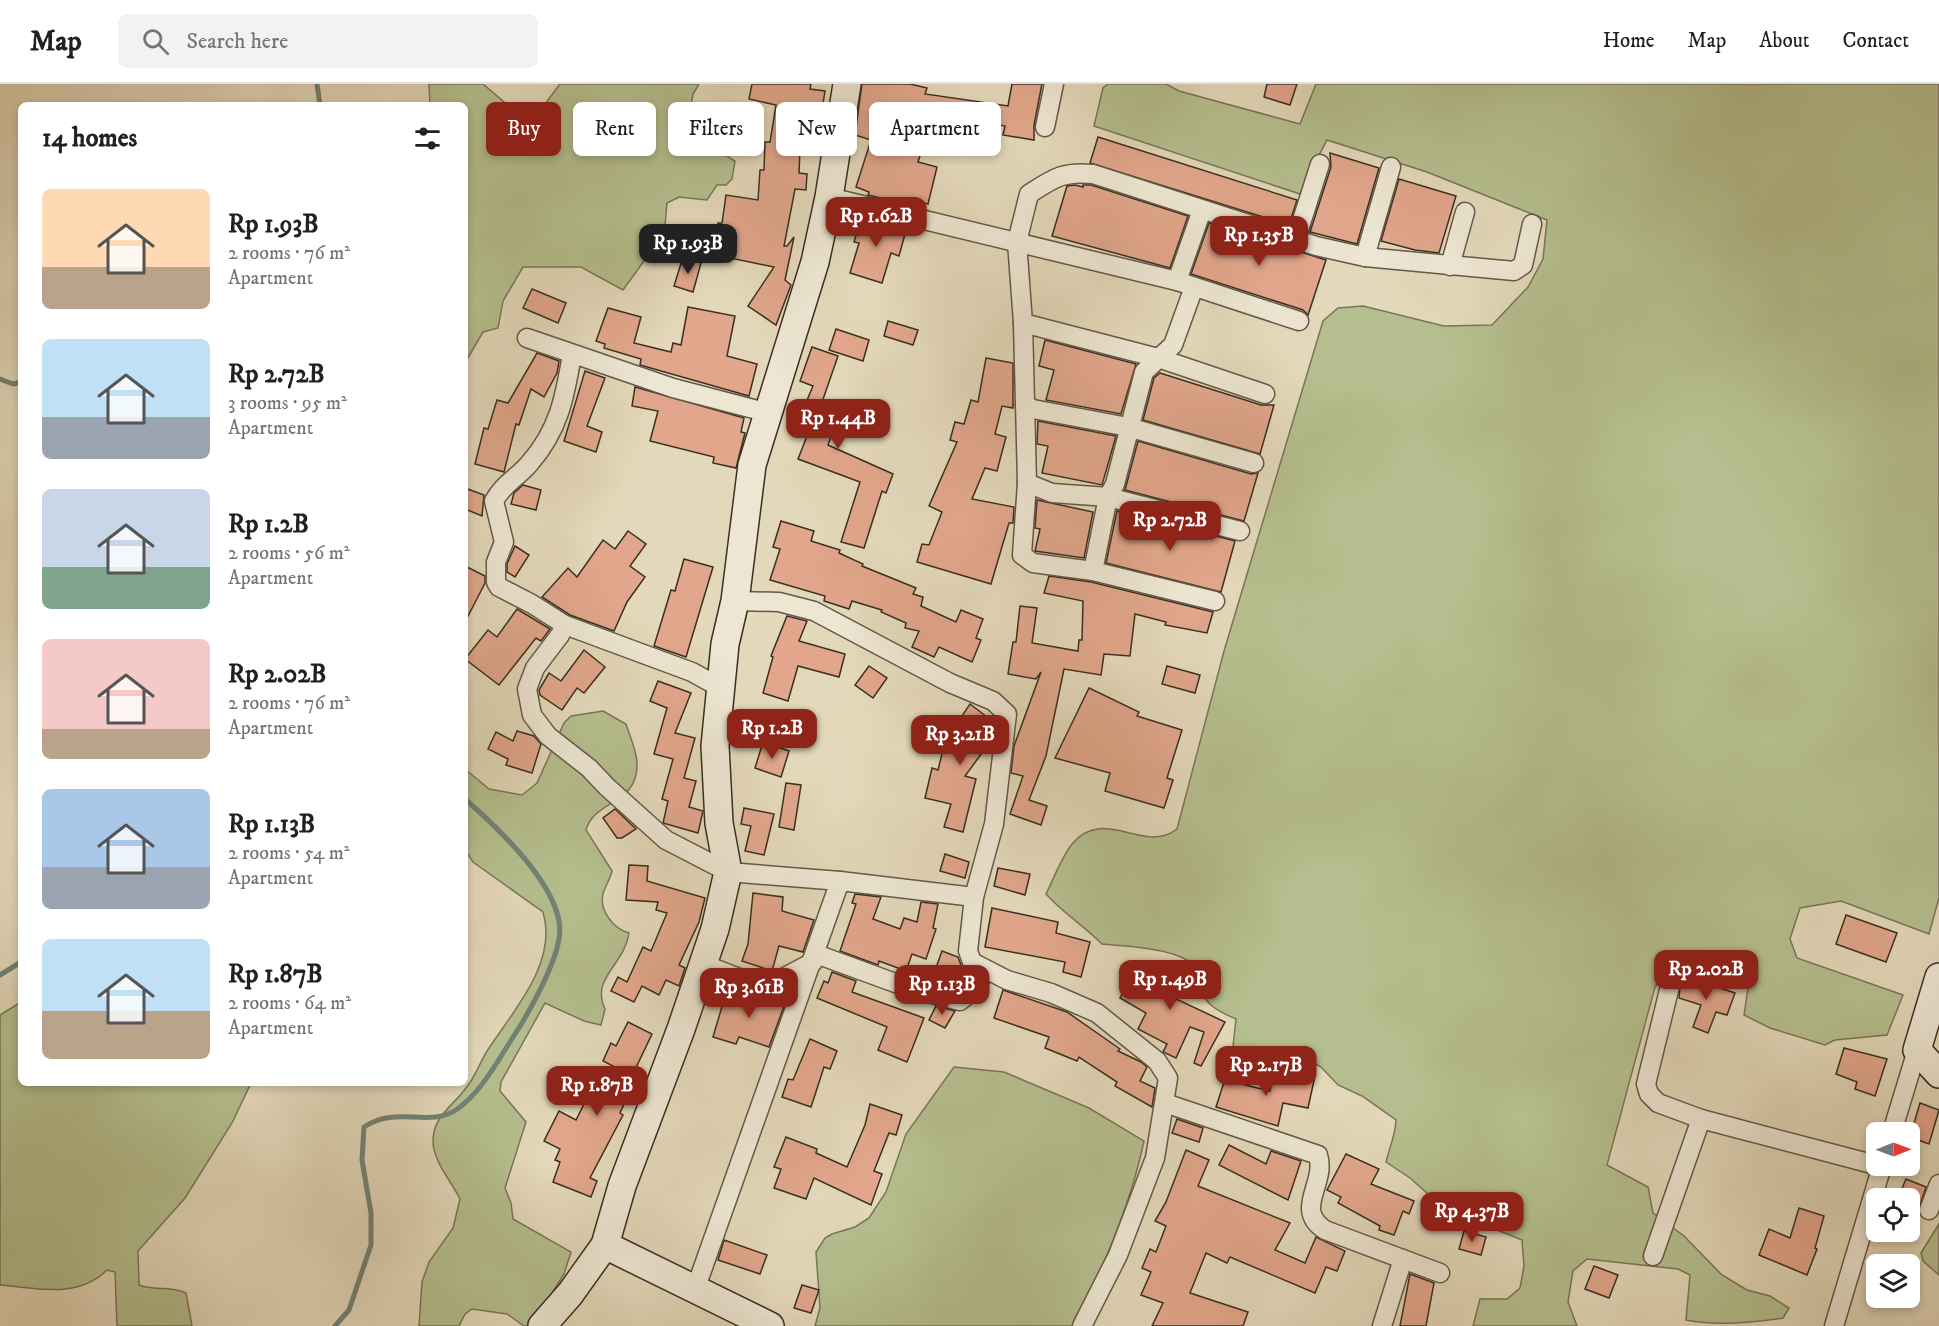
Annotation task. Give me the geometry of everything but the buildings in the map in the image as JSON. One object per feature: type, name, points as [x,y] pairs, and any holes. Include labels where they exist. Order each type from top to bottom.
[{"type":"street","points":[[542,1326],[570,1294],[605,1245],[622,1186],[715,929],[728,872],[719,823],[716,746],[725,644],[735,601],[752,465],[815,262],[830,197],[847,84]]},
{"type":"street","points":[[1045,127],[1054,84]]},
{"type":"street","points":[[1296,240],[1320,164]]},
{"type":"street","points":[[1365,257],[1391,167]]},
{"type":"street","points":[[1215,601],[1093,571],[1033,563],[1022,555],[1027,483],[1023,323],[1017,242],[1029,194],[1056,176],[1071,172],[1093,174],[1296,240],[1365,257],[1517,270],[1522,265],[1532,224]]},
{"type":"street","points":[[830,197],[1185,284],[1299,321]]},
{"type":"street","points":[[1093,571],[1108,497],[1115,484],[1144,372],[1173,345],[1202,210]]},
{"type":"street","points":[[1450,266],[1465,212]]},
{"type":"street","points":[[1023,323],[1158,358],[1265,394]]},
{"type":"street","points":[[527,338],[673,388],[769,413]]},
{"type":"street","points":[[572,354],[557,424],[529,465],[497,496],[494,507],[504,542],[495,562],[496,582],[499,587],[565,625],[692,672],[721,688]]},
{"type":"street","points":[[1025,405],[1033,409],[1128,427],[1254,463]]},
{"type":"street","points":[[1027,483],[1052,493],[1108,497],[1240,531]]},
{"type":"street","points":[[735,601],[779,602],[814,611],[950,683],[993,701],[1004,709],[1008,719],[994,824],[974,897],[968,951],[972,962],[1007,980],[1051,993],[1097,1013],[1162,1066],[1168,1078],[1155,1158],[1118,1255],[1082,1326]]},
{"type":"street","points":[[565,625],[535,668],[527,689],[532,715],[548,736],[589,768],[648,826],[666,840],[728,872],[840,880],[974,897]]},
{"type":"street","points":[[695,1290],[840,880]]},
{"type":"street","points":[[703,964],[752,983],[772,984],[814,958],[909,988],[960,1001],[976,987],[984,970]]},
{"type":"street","points":[[1895,1122],[1939,977]]},
{"type":"street","points":[[1670,986],[1646,1084],[1649,1094],[1658,1103],[1701,1119],[1866,1161]]},
{"type":"street","points":[[1917,1050],[1939,1074]]},
{"type":"street","points":[[1165,1103],[1318,1155],[1320,1166],[1310,1211],[1314,1222],[1325,1230],[1440,1273]]},
{"type":"street","points":[[1653,1256],[1701,1119]]},
{"type":"street","points":[[1834,1326],[1877,1176]]},
{"type":"street","points":[[1929,1210],[1939,1184]]},
{"type":"street","points":[[605,1245],[770,1326]]},
{"type":"street","points":[[1382,1326],[1403,1259]]},
{"type":"green space","points":[[429,84],[483,84],[504,102],[486,102],[486,156],[561,156],[561,102],[546,102],[560,84],[699,84],[692,102],[668,102],[668,156],[727,156],[735,161],[732,179],[726,185],[717,185],[707,200],[679,197],[667,203],[663,247],[644,261],[623,290],[581,267],[523,267],[503,301],[498,328],[483,332],[468,358],[468,102],[430,102]]},
{"type":"green space","points":[[1108,84],[1166,84],[1179,91],[1300,124],[1316,84],[1939,84],[1939,898],[1929,934],[1841,901],[1800,908],[1790,939],[1797,958],[1903,995],[1887,1035],[1835,1040],[1825,1045],[1770,1028],[1744,1015],[1748,988],[1674,964],[1655,987],[1607,1165],[1648,1187],[1653,1213],[1684,1236],[1722,1275],[1747,1290],[1770,1296],[1789,1308],[1783,1318],[1734,1323],[1686,1320],[1690,1275],[1678,1269],[1587,1259],[1573,1271],[1568,1302],[1577,1326],[1473,1326],[1480,1299],[1507,1299],[1520,1288],[1524,1266],[1522,1240],[1445,1209],[1410,1178],[1386,1162],[1396,1120],[1362,1096],[1338,1085],[1321,1067],[1294,1051],[1278,1051],[1264,1063],[1232,1056],[1236,1019],[1217,1010],[1203,996],[1198,982],[1198,972],[1192,964],[1169,953],[1140,947],[1102,944],[1046,894],[1068,850],[1084,833],[1097,829],[1111,829],[1151,837],[1164,836],[1177,829],[1224,651],[1323,321],[1338,308],[1363,306],[1444,326],[1492,325],[1528,287],[1543,259],[1547,220],[1427,172],[1327,140],[1312,169],[1306,196],[1094,126],[1103,88]]},
{"type":"green space","points":[[603,711],[626,724],[635,749],[637,764],[631,787],[597,813],[586,830],[612,871],[603,894],[603,907],[618,928],[629,933],[626,944],[602,989],[605,1009],[601,1025],[584,1021],[545,1003],[501,1082],[500,1091],[526,1122],[505,1188],[511,1203],[513,1219],[571,1252],[564,1274],[531,1326],[524,1326],[507,1314],[472,1309],[465,1314],[459,1326],[419,1326],[422,1282],[429,1262],[453,1228],[460,1199],[436,1156],[433,1141],[436,1125],[468,1086],[486,1053],[531,984],[539,967],[546,931],[543,912],[473,862],[468,854],[468,772],[489,789],[522,795],[537,783],[564,723],[571,716]]},
{"type":"green space","points":[[18,1004],[18,1086],[250,1086],[232,1123],[185,1198],[138,1251],[139,1285],[186,1293],[192,1326],[117,1326],[115,1272],[107,1270],[96,1279],[83,1285],[56,1290],[0,1285],[0,1015]]},
{"type":"green space","points":[[954,1067],[1004,1072],[1089,1108],[1144,1141],[1124,1213],[1095,1282],[1073,1326],[815,1326],[820,1308],[816,1252],[825,1238],[855,1227],[869,1218],[886,1192],[906,1134]]},
{"type":"green space","points":[[1939,1224],[1939,1275],[1923,1261],[1921,1253]]},
{"type":"waterway","points":[[317,84],[320,102]]},
{"type":"waterway","points":[[0,379],[13,384],[18,383]]},
{"type":"waterway","points":[[335,1326],[349,1310],[371,1245],[371,1213],[362,1160],[364,1127],[388,1118],[445,1115],[465,1103],[489,1075],[521,1025],[541,988],[557,950],[559,921],[553,902],[542,882],[511,843],[468,802]]},
{"type":"waterway","points":[[0,975],[18,964]]}]
